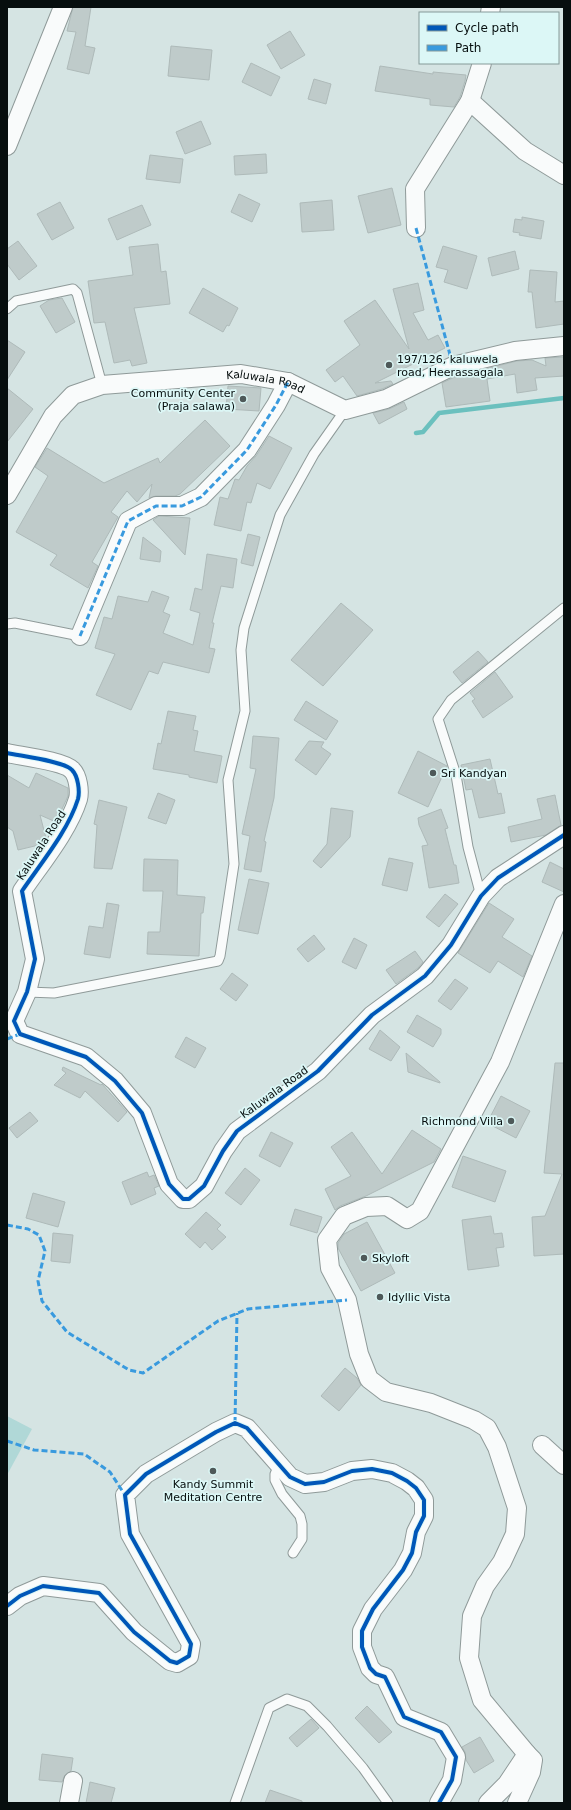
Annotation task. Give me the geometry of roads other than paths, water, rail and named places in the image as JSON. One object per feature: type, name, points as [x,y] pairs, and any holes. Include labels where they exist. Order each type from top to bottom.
[{"type":"street","points":[[7,146],[63,7]]},
{"type":"street","points":[[416,228],[415,189],[470,101],[482,64]]},
{"type":"street","points":[[470,101],[525,151],[564,175]]},
{"type":"street","points":[[345,410],[386,399],[453,366],[515,351],[564,346]]},
{"type":"street","name":"Kaluwala Road","points":[[7,495],[53,416],[73,396],[102,385],[241,374],[288,382],[345,410]]},
{"type":"street","points":[[80,636],[128,521],[156,506],[182,506],[201,497],[248,450],[276,406],[288,382]]},
{"type":"street","name":"Kaluwala Road","points":[[7,753],[58,763],[72,769],[77,780],[79,797],[70,820],[22,891],[35,959],[27,992],[14,1021],[20,1034],[86,1057],[115,1081],[142,1113],[169,1184],[183,1199],[190,1199],[204,1186],[223,1151],[237,1131],[318,1071],[372,1015],[426,976],[451,945],[481,896],[498,878],[564,835]]},
{"type":"street","points":[[517,1803],[531,1772],[533,1760],[482,1700],[469,1658],[472,1616],[485,1586],[502,1562],[515,1534],[517,1508],[496,1447],[487,1428],[474,1420],[431,1403],[386,1392],[369,1379],[360,1354],[347,1300],[330,1268],[327,1240],[344,1216],[366,1207],[387,1206],[407,1219],[420,1211],[500,1062],[564,904]]},
{"type":"street","points":[[7,1606],[20,1596],[43,1586],[98,1593],[134,1632],[170,1661],[177,1663],[189,1656],[191,1644],[130,1534],[125,1496],[146,1474],[216,1432],[235,1423],[248,1428],[290,1477],[305,1484],[324,1482],[352,1471],[372,1469],[392,1473],[416,1488],[424,1500],[424,1516],[416,1532],[412,1554],[404,1570],[374,1609],[362,1631],[362,1647],[370,1668],[376,1674],[385,1676],[404,1717],[441,1732],[456,1757],[452,1780],[439,1803]]},
{"type":"street","points":[[542,1445],[564,1465]]},
{"type":"street","points":[[488,1803],[507,1784],[527,1754]]},
{"type":"street","points":[[69,1803],[73,1781]]},
{"type":"lane","points":[[7,309],[16,301],[73,289],[77,293],[102,385]]},
{"type":"lane","points":[[27,992],[54,993],[218,961],[234,864],[228,780],[245,711],[241,650],[244,628],[280,515],[314,454],[345,410]]},
{"type":"lane","points":[[481,896],[468,847],[456,774],[438,719],[450,700],[564,608]]},
{"type":"lane","points":[[7,624],[16,623],[80,636]]},
{"type":"lane","points":[[279,1465],[275,1474],[275,1480],[282,1494],[300,1516],[302,1524],[302,1539],[293,1553]]},
{"type":"lane","points":[[236,1803],[269,1708],[287,1699],[307,1706],[327,1726],[362,1768],[388,1803]]},
{"type":"waterway","points":[[416,433],[423,432],[439,413],[564,398]]},
{"type":"place","name":"197/126, kaluwela road, Heerassagala","points":[[389,365]]},
{"type":"place","name":"Community Center (Praja salawa)","points":[[243,399]]},
{"type":"place","name":"Sri Kandyan","points":[[433,773]]},
{"type":"place","name":"Richmond Villa","points":[[511,1121]]},
{"type":"place","name":"Skyloft","points":[[364,1258]]},
{"type":"place","name":"Idyllic Vista","points":[[380,1297]]},
{"type":"place","name":"Kandy Summit Meditation Centre","points":[[213,1471]]}]
